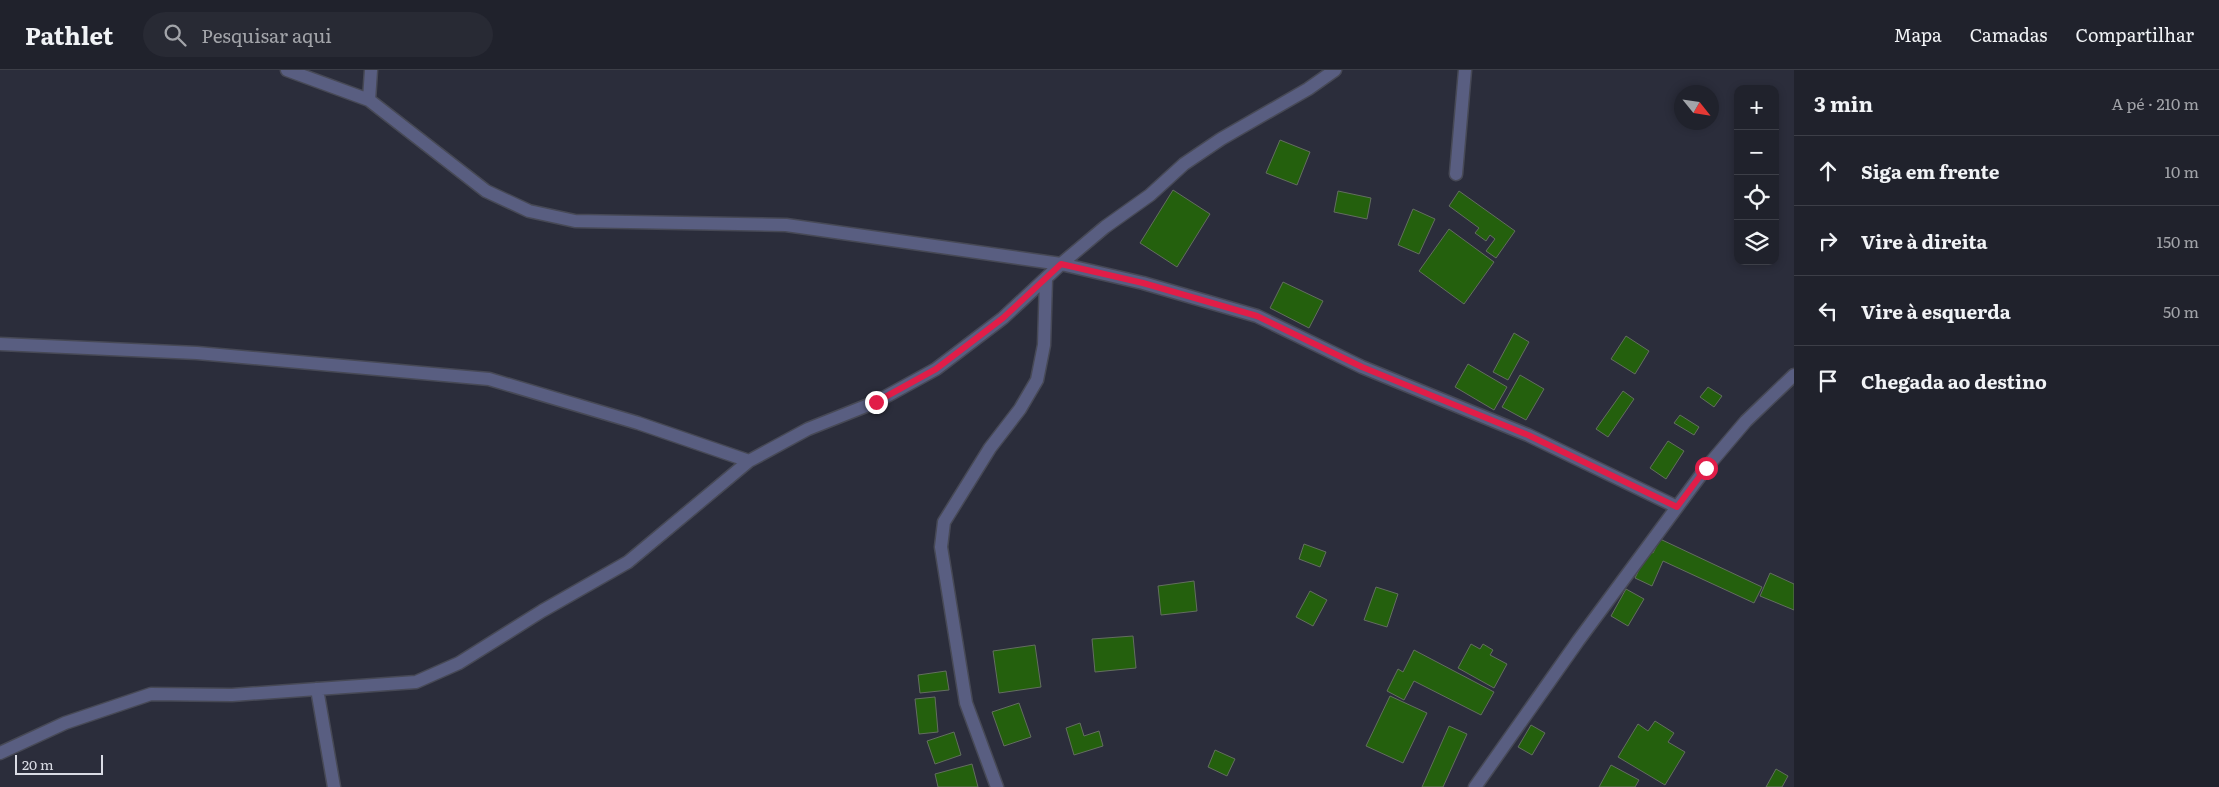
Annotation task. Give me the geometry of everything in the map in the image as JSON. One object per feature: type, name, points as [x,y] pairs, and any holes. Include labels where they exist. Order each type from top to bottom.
[{"type":"street","points":[[287,70],[369,100],[486,191],[529,211],[575,221],[786,225],[1061,264],[1143,283],[1257,316],[1362,367],[1528,435],[1677,507]]},
{"type":"street","points":[[369,100],[371,70]]},
{"type":"street","points":[[0,753],[65,723],[150,694],[232,695],[416,682],[459,663],[542,611],[628,562],[749,461],[808,429],[876,402],[936,369],[1003,318],[1061,264],[1105,227],[1150,195],[1184,164],[1221,139],[1335,70]]},
{"type":"street","points":[[1456,174],[1465,70]]},
{"type":"street","points":[[998,787],[966,703],[941,547],[944,522],[990,448],[1020,408],[1037,380],[1044,345],[1046,279]]},
{"type":"street","points":[[0,344],[197,353],[489,379],[638,423],[749,461]]},
{"type":"street","points":[[1477,786],[1578,641],[1706,468],[1746,420],[1794,375]]},
{"type":"street","points":[[317,689],[334,787]]},
{"type":"building","points":[[1280,140],[1310,152],[1297,185],[1266,173]]},
{"type":"building","points":[[1173,190],[1210,214],[1177,267],[1140,243]]},
{"type":"building","points":[[1338,191],[1371,198],[1367,219],[1334,212]]},
{"type":"building","points":[[1459,191],[1515,231],[1496,258],[1486,251],[1495,239],[1490,235],[1486,241],[1475,233],[1479,228],[1449,206]]},
{"type":"building","points":[[1413,209],[1435,219],[1419,254],[1398,245]]},
{"type":"building","points":[[1449,229],[1494,262],[1464,304],[1419,271]]},
{"type":"building","points":[[1283,282],[1323,301],[1309,328],[1270,308]]},
{"type":"building","points":[[1514,333],[1529,342],[1508,380],[1493,372]]},
{"type":"building","points":[[1626,336],[1649,351],[1635,374],[1611,359]]},
{"type":"building","points":[[1468,364],[1507,387],[1494,410],[1455,387]]},
{"type":"building","points":[[1520,375],[1544,389],[1526,420],[1502,407]]},
{"type":"building","points":[[1708,387],[1722,396],[1714,407],[1700,397]]},
{"type":"building","points":[[1623,391],[1634,399],[1608,437],[1596,429]]},
{"type":"building","points":[[1680,415],[1699,427],[1694,435],[1674,423]]},
{"type":"building","points":[[1668,441],[1684,451],[1666,479],[1650,468]]},
{"type":"building","points":[[1660,539],[1762,587],[1754,603],[1663,561],[1652,586],[1635,578],[1648,551],[1653,553]]},
{"type":"building","points":[[1304,544],[1326,552],[1320,567],[1299,559]]},
{"type":"building","points":[[1770,573],[1794,584],[1794,610],[1760,596]]},
{"type":"building","points":[[1194,581],[1197,611],[1161,615],[1158,586]]},
{"type":"building","points":[[1376,587],[1398,594],[1387,627],[1364,620]]},
{"type":"building","points":[[1626,589],[1644,599],[1628,626],[1611,616]]},
{"type":"building","points":[[1310,591],[1327,600],[1313,626],[1296,617]]},
{"type":"building","points":[[1133,636],[1136,668],[1095,672],[1092,639]]},
{"type":"building","points":[[1471,644],[1480,649],[1483,644],[1493,650],[1490,655],[1507,664],[1494,688],[1458,668]]},
{"type":"building","points":[[1035,645],[1041,687],[999,693],[993,651]]},
{"type":"building","points":[[1414,650],[1494,692],[1481,715],[1414,681],[1404,700],[1387,691],[1398,669],[1403,672]]},
{"type":"building","points":[[946,671],[949,690],[920,693],[918,675]]},
{"type":"building","points":[[1390,696],[1427,713],[1403,763],[1366,746]]},
{"type":"building","points":[[935,697],[938,732],[919,734],[915,699]]},
{"type":"building","points":[[1019,703],[1031,737],[1004,746],[992,712]]},
{"type":"building","points":[[1655,721],[1674,733],[1668,742],[1685,752],[1665,785],[1618,757],[1638,724],[1648,731]]},
{"type":"building","points":[[1080,723],[1084,736],[1099,731],[1103,746],[1074,755],[1066,728]]},
{"type":"building","points":[[1531,725],[1545,733],[1532,755],[1518,747]]},
{"type":"building","points":[[1449,726],[1467,734],[1443,787],[1422,787]]},
{"type":"building","points":[[954,732],[961,755],[935,764],[927,741]]},
{"type":"building","points":[[1215,750],[1235,759],[1227,776],[1208,767]]},
{"type":"building","points":[[972,764],[978,787],[938,787],[935,774]]},
{"type":"building","points":[[1611,765],[1639,780],[1635,787],[1599,787]]},
{"type":"building","points":[[1776,769],[1788,776],[1782,787],[1766,787]]},
{"type":"route","points":[[876,402],[936,369],[1003,318],[1061,264],[1143,283],[1257,316],[1362,367],[1428,396],[1528,435],[1677,507],[1706,468]]}]
